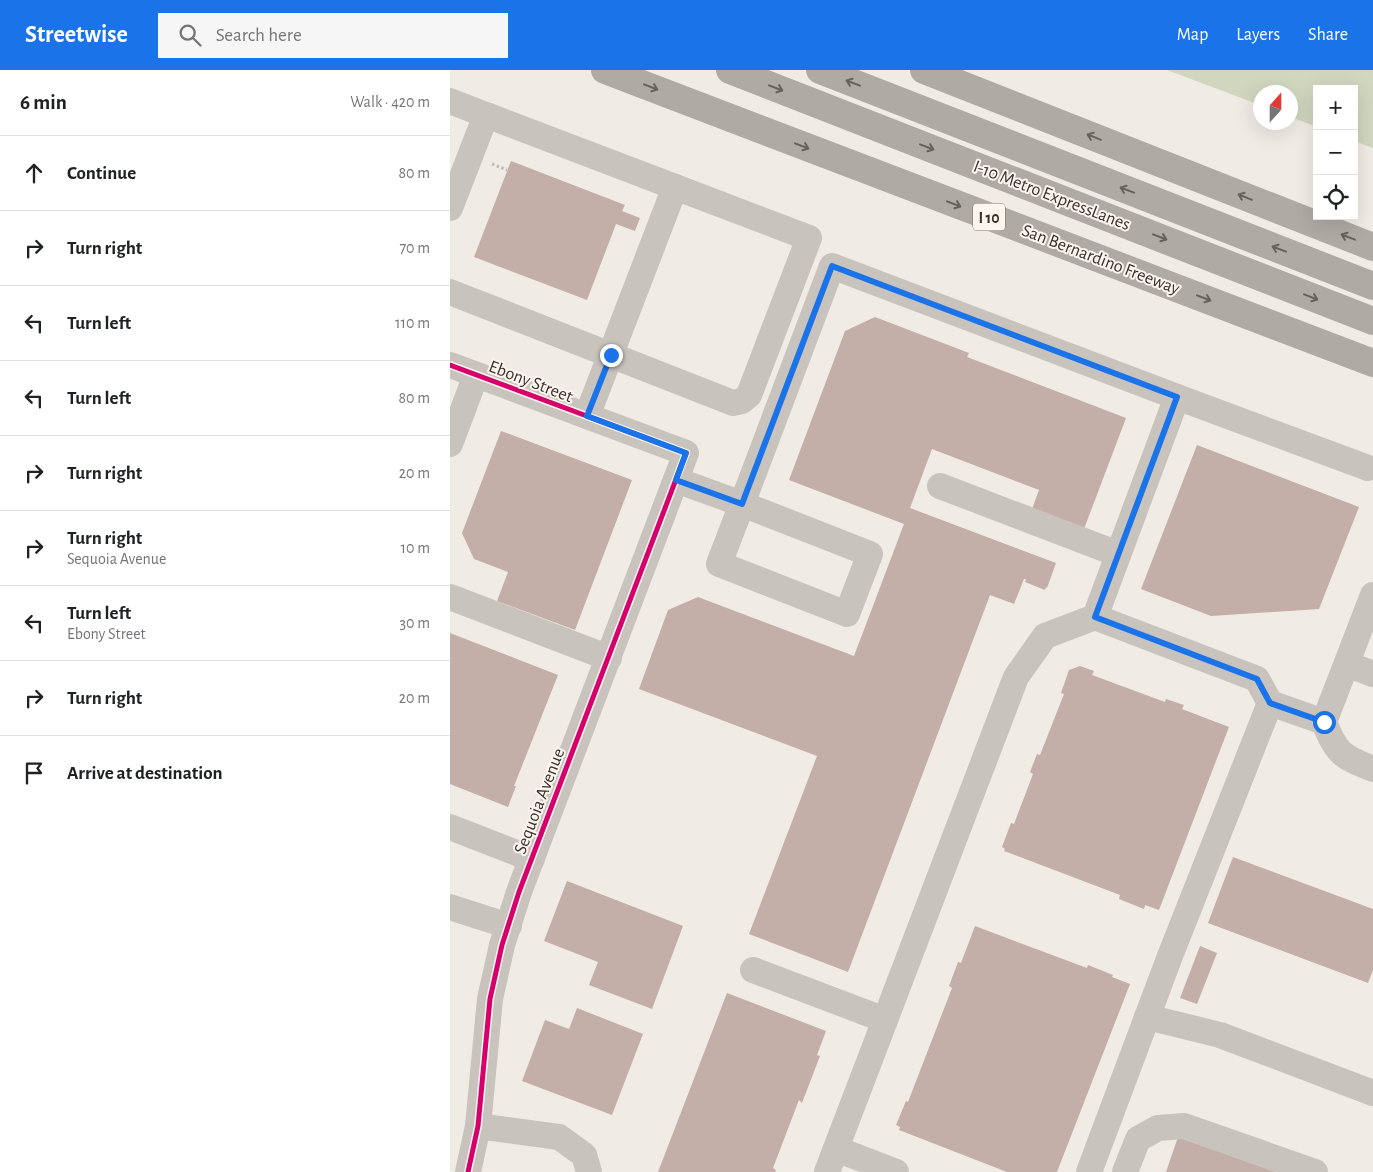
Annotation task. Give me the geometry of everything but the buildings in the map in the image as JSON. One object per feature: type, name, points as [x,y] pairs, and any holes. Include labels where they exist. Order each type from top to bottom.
[{"type":"highway","name":"San Bernardino Freeway","points":[[605,70],[1373,363]]},
{"type":"highway","name":"I-10 Metro ExpressLanes","points":[[730,70],[1373,321]]},
{"type":"highway","name":"I-10 Metro ExpressLanes","points":[[820,70],[1373,286]]},
{"type":"highway","points":[[924,70],[1373,246]]},
{"type":"street","points":[[450,101],[809,238],[749,395],[742,401],[733,403],[450,292]]},
{"type":"street","points":[[450,208],[486,115]]},
{"type":"street","points":[[587,416],[675,187]]},
{"type":"street","points":[[676,480],[742,504],[870,554],[847,614],[719,564],[742,504],[832,266],[1368,468]]},
{"type":"street","name":"Ebony Street","points":[[450,365],[686,453]]},
{"type":"street","points":[[450,444],[476,375]]},
{"type":"street","points":[[1095,617],[1177,397]]},
{"type":"street","name":"Sequoia Avenue","points":[[468,1172],[478,1126],[490,999],[502,945],[532,859],[686,453]]},
{"type":"street","points":[[940,486],[1118,554]]},
{"type":"street","points":[[1373,595],[1324,722],[1332,743],[1349,760],[1373,769]]},
{"type":"street","points":[[450,597],[609,658]]},
{"type":"street","points":[[896,1172],[832,1160],[1016,677],[1045,636],[1095,617],[1257,679],[1270,703],[1324,722]]},
{"type":"street","points":[[1347,664],[1373,674]]},
{"type":"street","points":[[1089,1172],[1147,1016],[1270,703]]},
{"type":"street","points":[[450,827],[532,859]]},
{"type":"street","points":[[450,907],[509,926]]},
{"type":"street","points":[[753,970],[885,1020]]},
{"type":"street","points":[[1147,1016],[1220,1035],[1373,1093]]},
{"type":"street","points":[[478,1126],[559,1137],[584,1155],[589,1172]]},
{"type":"street","points":[[1125,1172],[1138,1139],[1158,1128],[1184,1126],[1315,1172]]},
{"type":"path","points":[[491,163],[507,170]]},
{"type":"green space","points":[[1167,70],[1373,70],[1373,148],[1358,142],[1358,85],[1313,85],[1313,125],[1298,120],[1298,85],[1253,85],[1253,102]]},
{"type":"cycle path","points":[[450,365],[686,453],[519,892],[502,945],[490,999],[478,1126],[468,1172]]},
{"type":"route","points":[[611,355],[587,416],[686,453],[676,480],[742,504],[832,266],[1177,397],[1095,617],[1257,679],[1270,703],[1324,722]]}]
